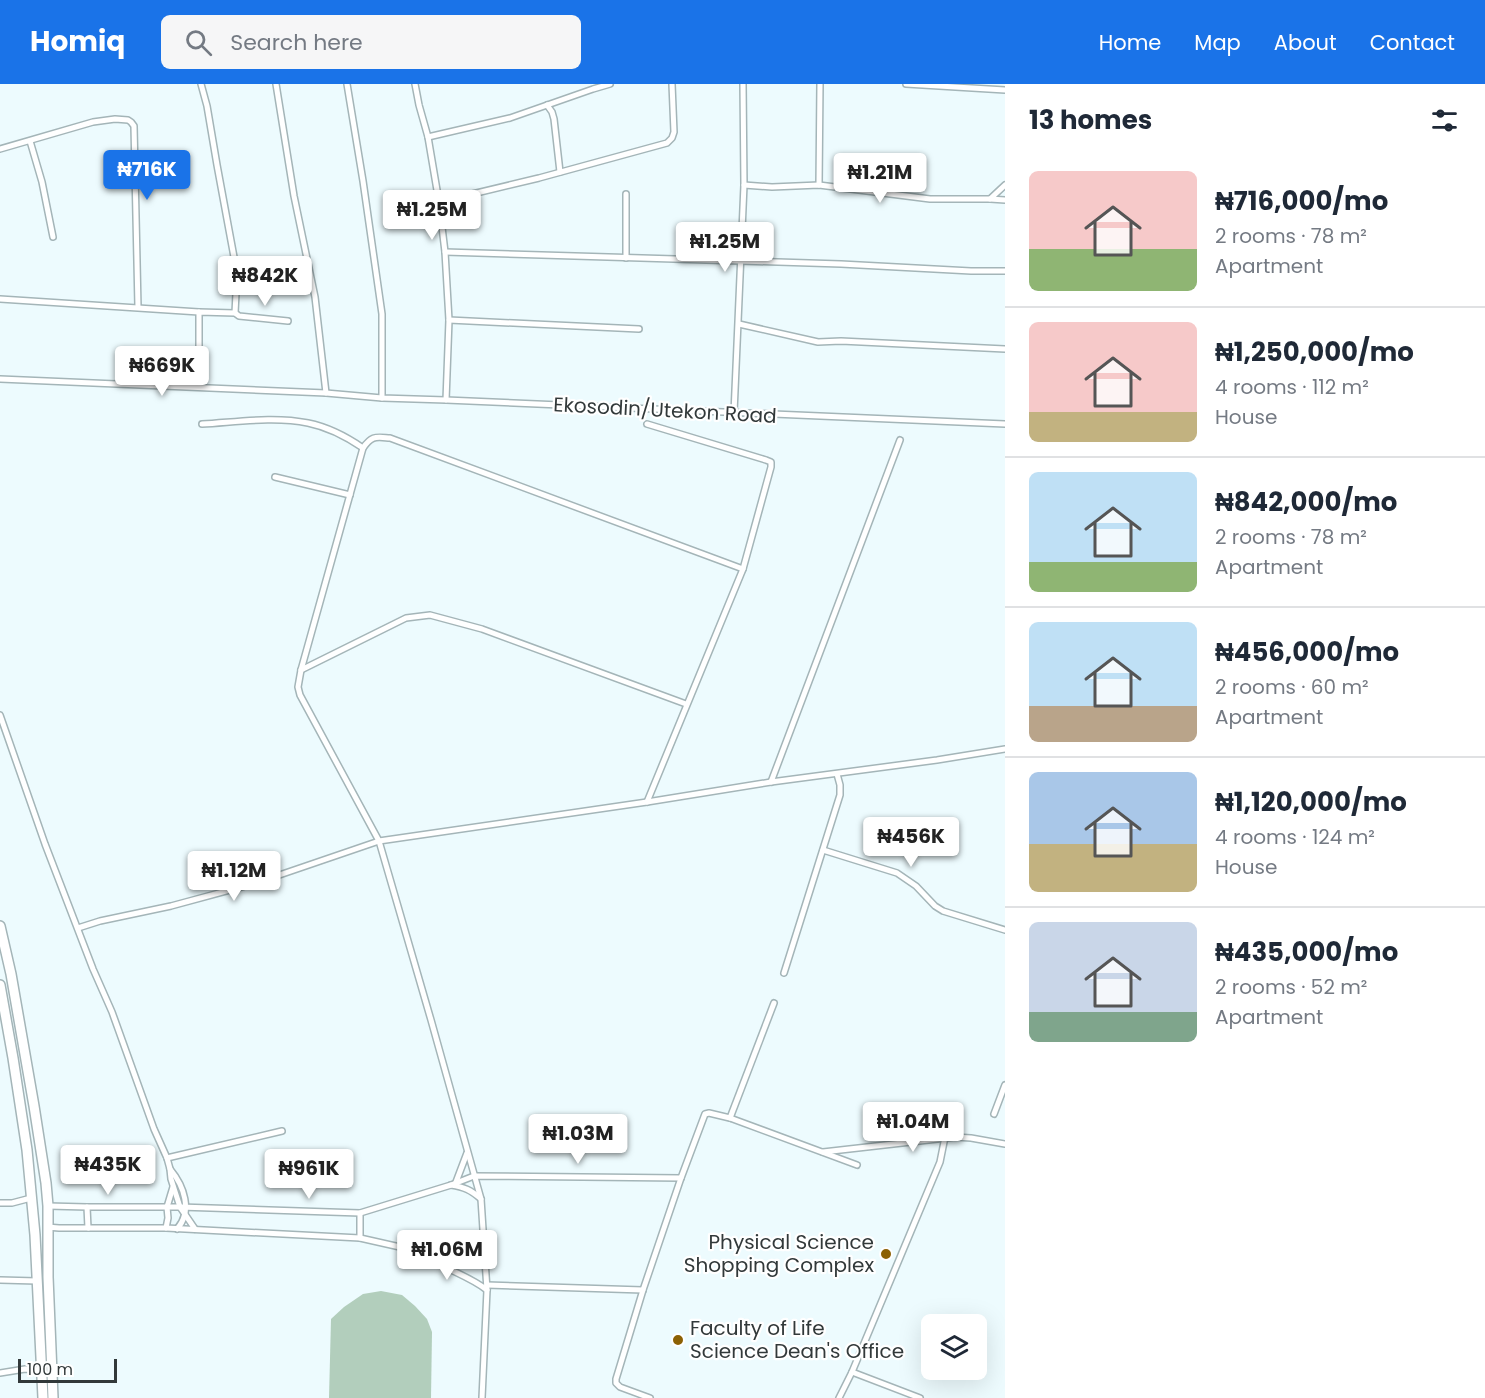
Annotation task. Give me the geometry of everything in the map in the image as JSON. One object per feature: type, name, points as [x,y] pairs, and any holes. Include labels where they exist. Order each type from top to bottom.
[{"type":"highway","points":[[0,926],[11,974],[34,1106],[48,1206],[48,1277],[53,1398]]},
{"type":"highway","points":[[0,985],[3,1017],[27,1150],[32,1198],[43,1398]]},
{"type":"street","points":[[201,84],[234,256],[235,313]]},
{"type":"street","points":[[276,84],[294,196],[315,297],[326,393]]},
{"type":"street","points":[[347,84],[382,314],[382,398]]},
{"type":"street","points":[[415,84],[428,136],[445,252],[449,320],[446,400]]},
{"type":"street","points":[[428,136],[510,118],[610,84]]},
{"type":"street","points":[[439,202],[667,142],[672,138],[674,132],[672,84]]},
{"type":"street","points":[[735,413],[744,185],[743,84]]},
{"type":"street","points":[[819,184],[820,84]]},
{"type":"street","points":[[906,84],[1005,90]]},
{"type":"street","points":[[547,105],[554,119],[560,172]]},
{"type":"street","points":[[0,149],[93,122],[122,118],[131,122],[134,126],[138,308]]},
{"type":"street","points":[[30,141],[42,182],[53,237]]},
{"type":"street","points":[[744,185],[772,187],[819,184],[930,199],[1005,200]]},
{"type":"street","points":[[990,199],[1005,185]]},
{"type":"street","points":[[626,194],[626,258]]},
{"type":"street","points":[[445,252],[1005,271]]},
{"type":"street","points":[[0,299],[235,313],[239,316],[288,321]]},
{"type":"street","points":[[199,312],[199,386]]},
{"type":"street","points":[[449,320],[639,329]]},
{"type":"street","points":[[739,324],[818,342],[841,341],[1005,349]]},
{"type":"street","name":"Ekosodin/Utekon Road","points":[[0,378],[199,386],[382,398],[1005,424]]},
{"type":"street","points":[[202,424],[278,420],[309,423],[345,436],[363,448]]},
{"type":"street","points":[[647,423],[771,462],[743,569],[647,802]]},
{"type":"street","points":[[482,1398],[487,1288],[481,1199],[379,841],[300,695],[298,687],[363,448],[369,440],[376,437],[390,438],[743,569]]},
{"type":"street","points":[[771,782],[900,440]]},
{"type":"street","points":[[275,477],[350,495]]},
{"type":"street","points":[[302,670],[406,618],[430,615],[482,629],[686,704]]},
{"type":"street","points":[[0,715],[45,844],[167,1158],[173,1187],[185,1215],[195,1230]]},
{"type":"street","points":[[78,928],[256,884],[379,841],[1005,749]]},
{"type":"street","points":[[784,973],[840,795],[837,774]]},
{"type":"street","points":[[823,850],[897,873],[916,886],[934,906],[943,911],[1005,930]]},
{"type":"street","points":[[730,1118],[774,1003]]},
{"type":"street","points":[[994,1114],[1005,1085]]},
{"type":"street","points":[[650,1398],[620,1387],[616,1379],[643,1290],[705,1114],[730,1118],[857,1165]]},
{"type":"street","points":[[167,1158],[282,1131]]},
{"type":"street","points":[[821,1152],[945,1137],[971,1138],[1005,1144]]},
{"type":"street","points":[[839,1398],[940,1162],[945,1137]]},
{"type":"street","points":[[454,1184],[468,1152]]},
{"type":"street","points":[[170,1170],[177,1177],[193,1208]]},
{"type":"street","points":[[48,1206],[183,1207],[360,1213],[474,1176],[681,1178]]},
{"type":"street","points":[[454,1184],[472,1191],[481,1199]]},
{"type":"street","points":[[166,1228],[167,1207],[173,1187]]},
{"type":"street","points":[[183,1207],[184,1191]]},
{"type":"street","points":[[0,1203],[12,1203],[32,1198]]},
{"type":"street","points":[[87,1207],[88,1228]]},
{"type":"street","points":[[360,1213],[360,1238]]},
{"type":"street","points":[[177,1229],[182,1224],[185,1215]]},
{"type":"street","points":[[47,1227],[166,1228],[360,1238],[462,1261],[477,1259],[484,1251]]},
{"type":"street","points":[[422,1253],[487,1288],[643,1290]]},
{"type":"street","points":[[0,1280],[38,1281]]},
{"type":"street","points":[[0,1373],[42,1370]]},
{"type":"street","points":[[852,1372],[920,1398]]},
{"type":"green space","points":[[381,1291],[402,1295],[427,1319],[432,1332],[431,1398],[329,1398],[331,1319],[363,1294]]},
{"type":"place","name":"Physical Science Shopping Complex","points":[[886,1254]]},
{"type":"place","name":"Faculty of Life Science Dean's Office","points":[[678,1340]]}]
